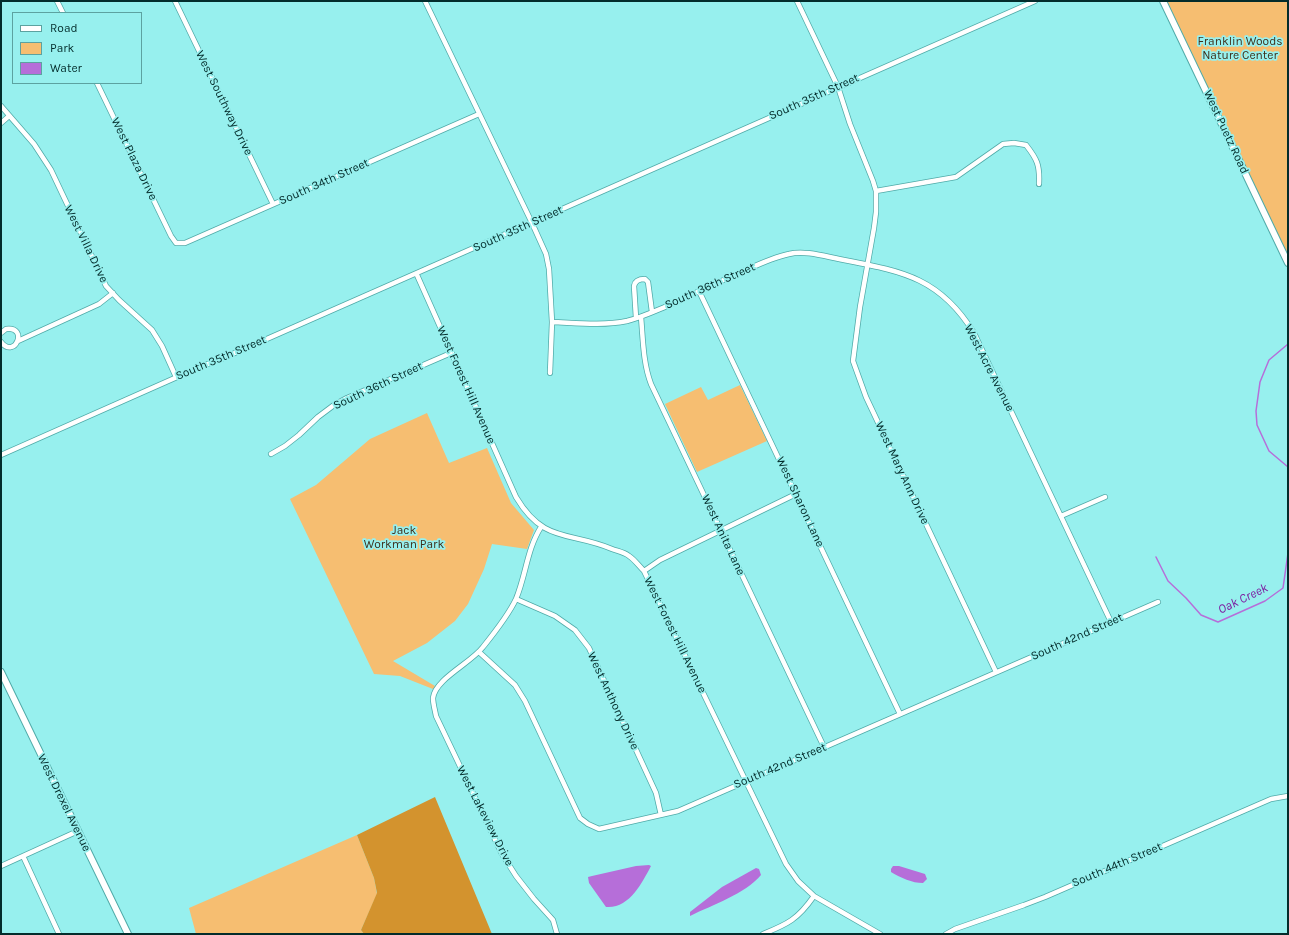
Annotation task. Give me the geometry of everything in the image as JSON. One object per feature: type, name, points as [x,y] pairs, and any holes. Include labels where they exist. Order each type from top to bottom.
[{"type":"street","points":[[57,1],[62,12]]},
{"type":"street","name":"West Southway Drive","points":[[175,1],[273,204]]},
{"type":"street","points":[[425,1],[532,223],[548,261],[552,322],[550,373]]},
{"type":"street","points":[[797,1],[838,87],[850,124],[872,176],[876,191],[876,212],[867,265]]},
{"type":"street","name":"South 35th Street","points":[[1,455],[176,377],[224,358],[417,274],[1035,1]]},
{"type":"street","name":"West Puetz Road","points":[[1164,1],[1288,263]]},
{"type":"street","name":"West Plaza Drive","points":[[97,84],[170,236]]},
{"type":"street","name":"West Villa Drive","points":[[1,106],[34,144],[51,170],[106,286],[152,330],[162,346],[176,377]]},
{"type":"street","name":"South 34th Street","points":[[170,236],[176,243],[185,243],[479,114]]},
{"type":"street","points":[[1,123],[10,116]]},
{"type":"street","points":[[876,191],[956,178],[1003,144],[1014,143],[1026,145],[1034,155],[1040,169],[1039,184]]},
{"type":"street","name":"South 36th Street","points":[[552,322],[602,324],[618,323],[639,318],[764,262],[790,253],[810,254],[867,265]]},
{"type":"street","name":"West Acre Avenue","points":[[867,265],[916,278],[943,295],[960,312],[974,333],[1111,622]]},
{"type":"street","name":"West Mary Ann Drive","points":[[867,265],[856,327],[853,361],[866,397],[996,672]]},
{"type":"street","name":"West Forest Hill Avenue","points":[[417,274],[451,353],[524,512],[541,527],[564,537],[602,545],[628,555],[644,571],[786,864],[798,881],[814,896],[880,934]]},
{"type":"street","name":"West Anita Lane","points":[[652,312],[648,282],[645,279],[635,282],[634,286],[645,359],[650,380],[824,747]]},
{"type":"street","name":"West Sharon Lane","points":[[699,291],[900,714]]},
{"type":"street","points":[[1,342],[5,346],[11,347],[18,342],[99,304],[113,293]]},
{"type":"street","points":[[1,333],[6,328],[12,329],[17,332],[18,342]]},
{"type":"street","name":"South 36th Street","points":[[270,454],[285,446],[334,405],[451,353]]},
{"type":"street","points":[[644,571],[660,560],[796,494]]},
{"type":"street","points":[[1061,516],[1105,497]]},
{"type":"street","points":[[479,652],[501,624],[516,599],[530,548],[541,527]]},
{"type":"street","name":"West Anthony Drive","points":[[516,599],[555,616],[575,630],[589,648],[656,793],[661,815]]},
{"type":"street","name":"South 42nd Street","points":[[479,652],[515,685],[525,701],[580,818],[598,829],[678,811],[1158,602]]},
{"type":"street","name":"West Lakeview Drive","points":[[479,652],[441,682],[433,696],[436,716],[502,854],[516,876],[553,920],[557,934]]},
{"type":"street","name":"West Drexel Avenue","points":[[1,672],[128,934]]},
{"type":"street","name":"South 44th Street","points":[[946,934],[955,929],[1045,897],[1270,799],[1288,796]]},
{"type":"street","points":[[1,866],[78,831]]},
{"type":"street","points":[[23,856],[59,934]]},
{"type":"street","points":[[763,934],[780,927],[802,913],[814,896]]},
{"type":"green space","name":"Franklin Woods Nature Center","points":[[1165,1],[1288,1],[1288,258]]},
{"type":"green space","points":[[740,385],[767,441],[697,472],[665,404],[701,387],[708,400]]},
{"type":"green space","name":"Jack Workman Park","points":[[427,413],[449,463],[487,448],[511,503],[534,530],[527,549],[492,544],[484,569],[468,604],[455,621],[427,643],[393,661],[435,686],[433,689],[400,676],[374,674],[290,499],[316,485],[370,439]]},
{"type":"green space","points":[[357,835],[374,878],[377,894],[361,930],[364,934],[196,934],[189,908]]},
{"type":"shaded area","points":[[435,797],[492,934],[364,934],[361,930],[377,893],[374,878],[357,835]]},
{"type":"water","points":[[636,866],[651,866],[634,894],[621,904],[614,907],[606,907],[589,883],[588,877]]},
{"type":"water","points":[[893,866],[899,866],[925,874],[927,879],[923,883],[907,880],[891,872]]},
{"type":"water","points":[[756,868],[759,869],[761,875],[746,888],[690,916],[690,912],[722,887]]},
{"type":"waterway","name":"Oak Creek","points":[[1288,344],[1269,360],[1260,382],[1256,411],[1257,425],[1269,451],[1288,467]]},
{"type":"waterway","name":"Oak Creek","points":[[1156,557],[1168,581],[1201,615],[1218,622],[1265,601],[1283,588],[1288,553]]}]
